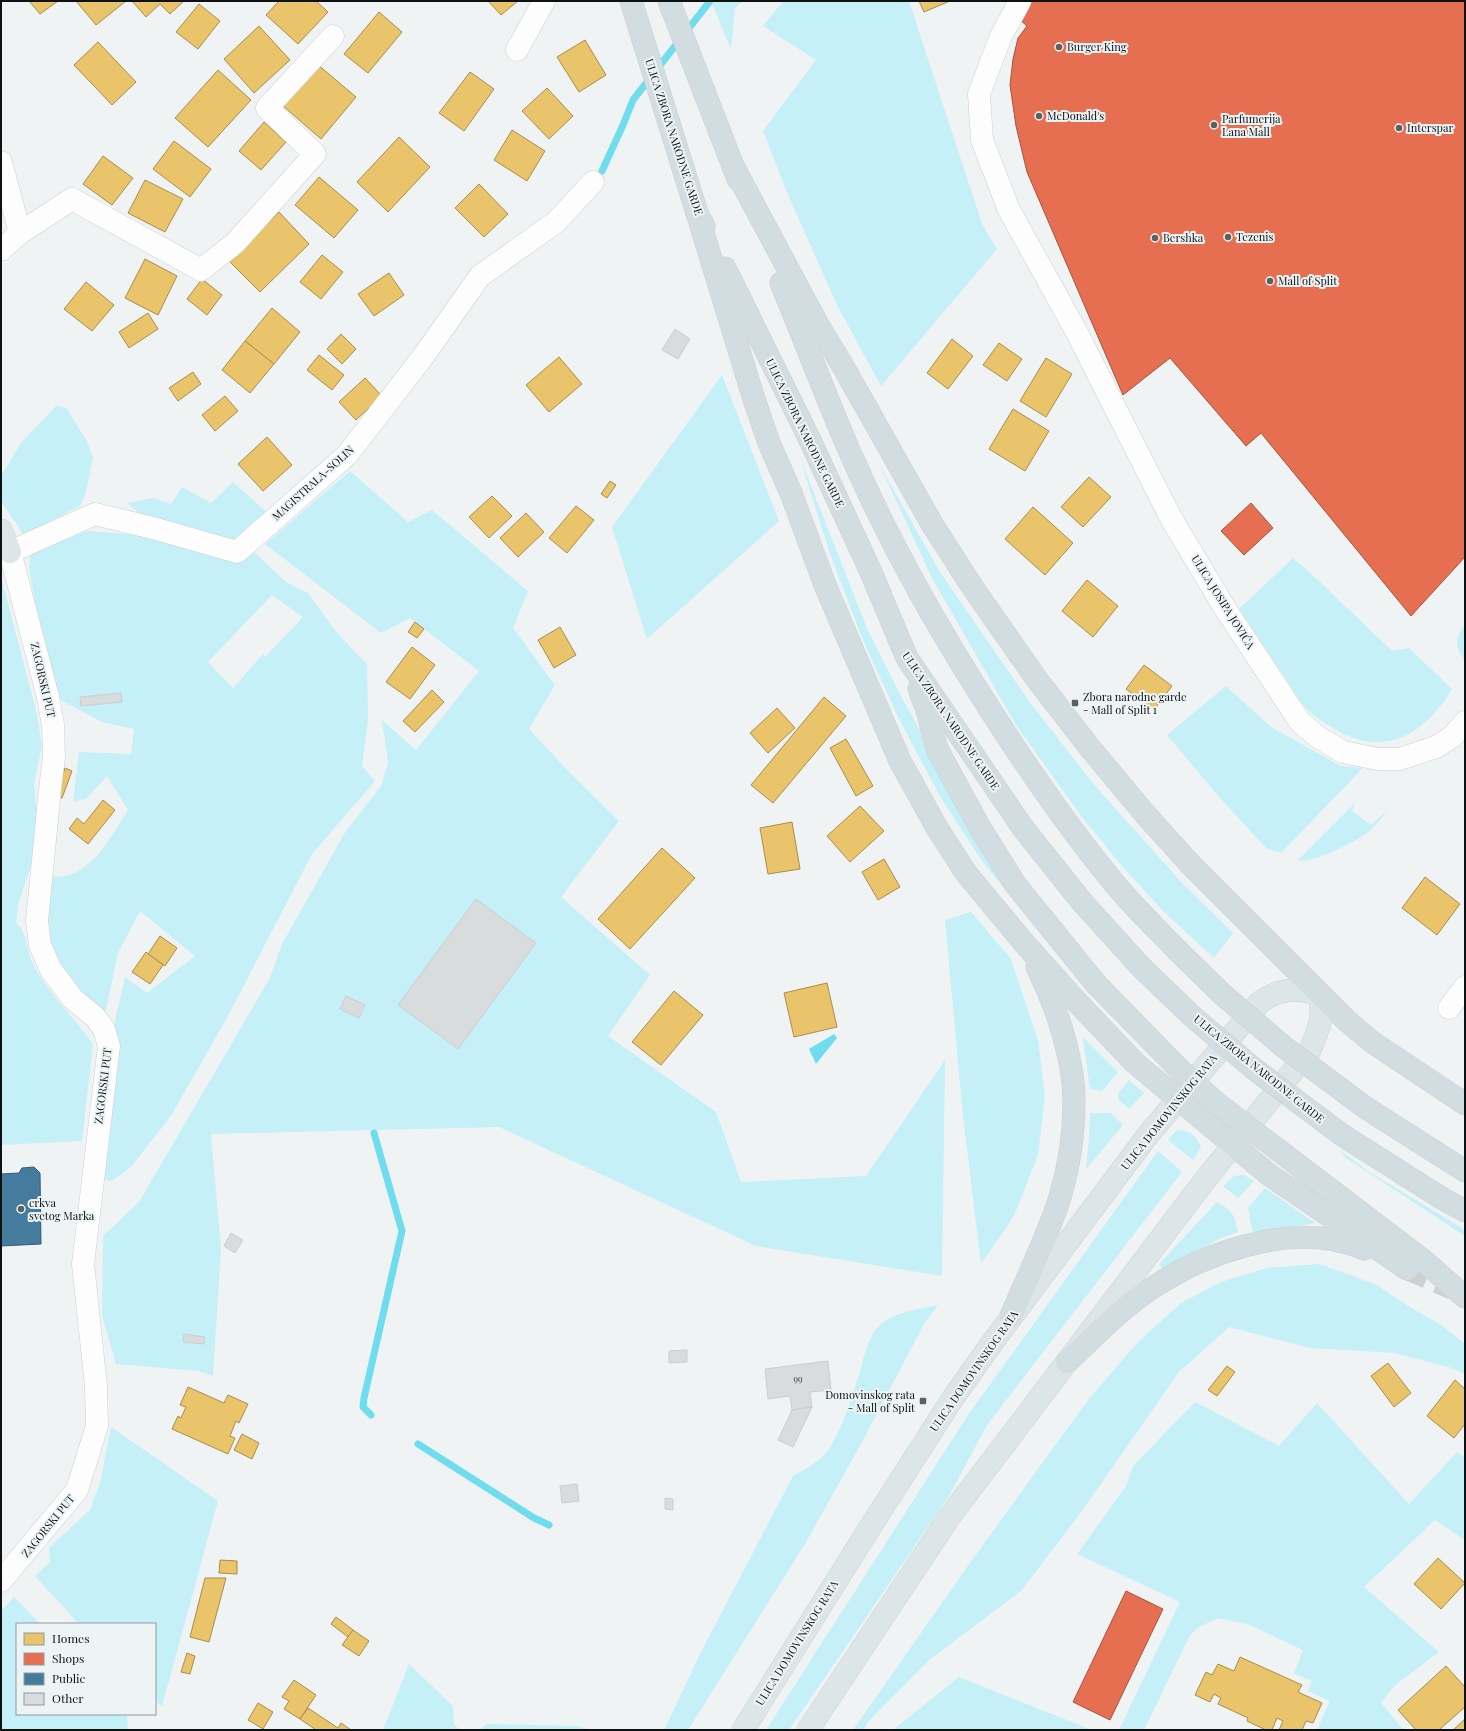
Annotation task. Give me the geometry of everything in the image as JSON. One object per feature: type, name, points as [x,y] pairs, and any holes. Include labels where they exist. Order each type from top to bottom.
[{"type":"highway","name":"ULICA ZBORA NARODNE GARDE","points":[[631,1],[698,213],[809,438],[870,570],[907,658],[1023,828],[1082,902],[1141,967],[1193,1018],[1247,1063],[1342,1135],[1443,1199],[1465,1211]]},
{"type":"highway","points":[[669,1],[733,166],[849,450],[888,532],[926,606],[1016,752],[1060,815],[1122,892],[1177,950],[1222,994],[1284,1047],[1366,1108],[1465,1171]]},
{"type":"highway","points":[[733,166],[818,325],[932,524],[973,588],[1038,680],[1090,748],[1145,814],[1218,893],[1250,922],[1319,994],[1372,1042],[1465,1104]]},
{"type":"highway","points":[[698,213],[753,396],[769,443],[791,493],[825,585],[900,761],[937,828],[966,873],[1024,943],[1075,1000],[1135,1063],[1268,1174],[1401,1266],[1355,1245],[1334,1241],[1311,1238],[1288,1239],[1247,1245],[1205,1259],[1168,1277],[1134,1301],[1067,1362]]},
{"type":"highway","points":[[907,658],[927,710],[937,749],[980,826],[1015,884],[1096,984],[1182,1072],[1219,1105],[1424,1261],[1465,1297]]},
{"type":"highway","points":[[1011,1316],[1059,1198],[1067,1167],[1074,1101],[1070,1067],[1060,1026],[1047,987],[1024,943]]},
{"type":"main road","name":"ZAGORSKI PUT","points":[[1,530],[10,552]]},
{"type":"main road","name":"ULICA DOMOVINSKOG RATA","points":[[743,1730],[949,1405],[1011,1316],[1148,1135],[1260,1002],[1272,994],[1286,990],[1301,990],[1319,994]]},
{"type":"main road","points":[[808,1730],[950,1516],[1233,1145],[1310,1050],[1318,1034],[1322,1018],[1319,994]]},
{"type":"street","points":[[517,50],[544,1]]},
{"type":"street","name":"ULICA JOSIPA JOVIĆA","points":[[1020,1],[1001,36],[979,94],[982,140],[1009,210],[1075,329],[1172,520],[1226,610],[1300,722],[1318,737],[1343,752],[1378,759],[1400,759],[1436,747],[1459,729]]},
{"type":"street","points":[[1,250],[20,233],[72,199],[200,270],[235,243],[314,154],[267,108],[333,36]]},
{"type":"street","points":[[1,162],[20,233]]},
{"type":"street","name":"MAGISTRALA-SOLIN","points":[[10,552],[95,514],[153,528],[237,552],[348,455],[422,358],[480,276],[556,222],[593,182]]},
{"type":"street","name":"ZAGORSKI PUT","points":[[5,1577],[77,1490],[97,1426],[96,1386],[82,1264],[109,1046],[104,1029],[94,1017],[73,999],[52,970],[40,945],[37,921],[54,757],[53,725],[48,697],[10,552]]},
{"type":"street","points":[[1449,1008],[1465,987]]},
{"type":"shaded area","points":[[711,1],[743,1],[735,8],[731,49]]},
{"type":"shaded area","points":[[783,1],[909,1],[982,224],[997,249],[881,386],[837,305],[789,197],[763,131],[816,60],[763,26]]},
{"type":"shaded area","points":[[722,375],[779,521],[647,639],[612,527]]},
{"type":"shaded area","points":[[57,405],[67,409],[86,440],[93,457],[86,492],[80,506],[24,535],[1,500],[1,476],[21,443]]},
{"type":"shaded area","points":[[799,455],[868,631],[902,698],[949,782],[1075,974],[982,861],[941,798],[900,721],[862,638],[828,548]]},
{"type":"shaded area","points":[[880,466],[940,572],[1031,704],[1096,787],[1183,884],[1233,933],[1214,958],[1164,912],[1121,865],[1082,817],[1016,725],[933,580]]},
{"type":"shaded area","points":[[350,471],[408,522],[432,510],[528,591],[513,628],[555,685],[529,729],[572,775],[619,821],[561,897],[650,975],[608,1036],[716,1112],[741,1182],[866,1176],[945,1060],[942,1276],[756,1246],[499,1127],[211,1134],[221,1248],[213,1376],[199,1371],[116,1364],[102,1316],[103,1236],[139,1202],[270,978],[282,944],[344,834],[381,786],[388,763],[382,720],[416,750],[479,671],[410,618],[381,633],[265,544]]},
{"type":"shaded area","points":[[233,482],[271,516],[240,544],[150,522],[127,503],[153,498],[171,504],[182,487],[211,503]]},
{"type":"shaded area","points":[[89,531],[127,534],[183,547],[219,558],[237,559],[246,557],[254,552],[286,582],[308,593],[337,633],[367,664],[368,720],[362,766],[375,781],[312,854],[228,1016],[171,1116],[130,1168],[113,1180],[108,1181],[102,1175],[114,1025],[125,977],[147,993],[195,956],[140,911],[118,953],[105,1014],[81,994],[54,955],[45,923],[49,876],[65,876],[85,867],[102,850],[128,810],[107,776],[86,799],[73,802],[79,752],[131,754],[134,729],[102,722],[61,700],[44,651],[29,568],[30,555],[61,538]],"holes":[[[272,595],[303,617],[265,657],[263,654],[233,688],[208,662]]]},
{"type":"shaded area","points":[[1293,558],[1392,651],[1409,648],[1452,689],[1441,706],[1428,720],[1414,731],[1400,738],[1384,742],[1367,741],[1350,737],[1331,727],[1315,716],[1299,699],[1239,609]]},
{"type":"shaded area","points":[[1,577],[37,714],[42,746],[34,784],[38,824],[30,869],[18,904],[16,923],[23,931],[32,962],[45,984],[93,1044],[82,1141],[1,1145]]},
{"type":"shaded area","points":[[1465,625],[1465,661],[1459,652],[1457,643],[1459,634]]},
{"type":"shaded area","points":[[1226,686],[1271,727],[1341,766],[1363,768],[1281,853],[1266,848],[1220,798],[1167,735]]},
{"type":"shaded area","points":[[1355,803],[1352,811],[1371,825],[1389,809],[1371,830],[1356,840],[1335,851],[1314,859],[1305,861],[1298,860]]},
{"type":"shaded area","points":[[971,912],[1011,959],[1038,1040],[1045,1096],[1038,1155],[1014,1216],[981,1264],[963,1116],[945,920]]},
{"type":"shaded area","points":[[1083,1037],[1118,1072],[1102,1091],[1090,1089]]},
{"type":"shaded area","points":[[1129,1080],[1144,1093],[1129,1109],[1118,1099],[1118,1094]]},
{"type":"shaded area","points":[[1090,1113],[1111,1113],[1123,1125],[1086,1169],[1089,1138]]},
{"type":"shaded area","points":[[1177,1130],[1186,1131],[1192,1134],[1199,1143],[1201,1147],[1193,1160],[1168,1140]]},
{"type":"shaded area","points":[[1338,1149],[1368,1171],[1465,1230],[1465,1236],[1346,1158]]},
{"type":"shaded area","points":[[1158,1151],[1182,1172],[987,1425],[949,1496],[789,1730],[766,1730],[968,1415]]},
{"type":"shaded area","points":[[1244,1175],[1254,1181],[1238,1198],[1223,1186],[1234,1176]]},
{"type":"shaded area","points":[[1265,1188],[1315,1223],[1253,1234],[1248,1208]]},
{"type":"shaded area","points":[[1217,1202],[1232,1214],[1236,1221],[1238,1232],[1221,1238],[1163,1270],[1159,1264]]},
{"type":"shaded area","points":[[1319,1264],[1375,1284],[1408,1306],[1440,1324],[1465,1344],[1465,1374],[1452,1368],[1394,1353],[1310,1348],[1229,1327],[1179,1372],[1079,1515],[1021,1591],[928,1661],[868,1722],[863,1730],[853,1730],[972,1560],[1088,1400],[1139,1341],[1181,1303],[1221,1282],[1267,1268]]},
{"type":"shaded area","points":[[938,1305],[924,1324],[862,1442],[805,1544],[688,1730],[664,1730],[701,1652],[793,1476],[811,1466],[826,1453],[832,1445],[851,1400],[871,1338],[877,1328],[893,1317]]},
{"type":"shaded area","points":[[1195,1402],[1279,1446],[1317,1403],[1409,1504],[1457,1452],[1465,1458],[1465,1540],[1435,1520],[1364,1587],[1439,1652],[1395,1685],[1381,1703],[1404,1730],[1317,1730],[1330,1701],[1308,1691],[1312,1681],[1294,1674],[1303,1650],[1250,1625],[1218,1618],[1199,1627],[1190,1635],[1144,1730],[1119,1730],[1180,1602],[1077,1554],[1126,1486],[1133,1466]]},
{"type":"shaded area","points":[[111,1427],[218,1501],[162,1706],[156,1702],[156,1623],[78,1623],[35,1576],[50,1562],[49,1548],[90,1510],[100,1483]]},
{"type":"shaded area","points":[[14,1597],[39,1623],[16,1623],[16,1715],[127,1715],[128,1730],[1,1730],[1,1611]]},
{"type":"shaded area","points":[[409,1664],[453,1706],[454,1725],[461,1730],[383,1730]]},
{"type":"shaded area","points":[[959,1677],[1092,1730],[893,1730]]},
{"type":"shaded area","points":[[486,1724],[577,1726],[591,1730],[480,1730]]},
{"type":"water","points":[[834,1034],[837,1038],[816,1064],[809,1049]]},
{"type":"building: Homes","points":[[29,1],[58,1],[40,14]]},
{"type":"building: Homes","points":[[76,1],[126,1],[96,25]]},
{"type":"building: Homes","points":[[132,1],[184,1],[170,14],[160,4],[146,17]]},
{"type":"building: Homes","points":[[279,1],[316,1],[328,12],[298,44],[266,15]]},
{"type":"building: Homes","points":[[488,1],[518,1],[501,15]]},
{"type":"building: Homes","points":[[919,1],[950,1],[924,12]]},
{"type":"building: Homes","points":[[199,4],[220,21],[198,49],[176,32]]},
{"type":"building: Homes","points":[[379,12],[402,32],[368,73],[344,54]]},
{"type":"building: Homes","points":[[259,26],[290,60],[254,93],[224,59]]},
{"type":"building: Homes","points":[[585,40],[606,75],[579,92],[557,57]]},
{"type":"building: Homes","points":[[98,42],[136,82],[112,105],[74,65]]},
{"type":"building: Homes","points":[[317,64],[356,97],[321,139],[282,105]]},
{"type":"building: Homes","points":[[218,70],[251,100],[208,147],[175,118]]},
{"type":"building: Homes","points":[[470,72],[494,89],[464,131],[439,113]]},
{"type":"building: Homes","points":[[547,88],[573,116],[549,139],[522,111]]},
{"type":"building: Homes","points":[[264,122],[286,142],[261,170],[239,151]]},
{"type":"building: Homes","points":[[512,130],[545,151],[527,181],[494,160]]},
{"type":"building: Homes","points":[[399,137],[430,167],[388,212],[357,182]]},
{"type":"building: Homes","points":[[174,141],[211,169],[190,197],[153,169]]},
{"type":"building: Homes","points":[[103,156],[133,178],[112,205],[83,184]]},
{"type":"building: Homes","points":[[319,177],[358,210],[334,238],[295,205]]},
{"type":"building: Homes","points":[[145,180],[183,199],[165,232],[128,213]]},
{"type":"building: Homes","points":[[479,184],[508,214],[484,237],[455,208]]},
{"type":"building: Homes","points":[[279,212],[309,244],[260,292],[229,261]]},
{"type":"building: Homes","points":[[322,255],[343,272],[321,299],[300,282]]},
{"type":"building: Homes","points":[[145,259],[177,276],[158,315],[125,298]]},
{"type":"building: Homes","points":[[389,273],[404,295],[374,316],[358,294]]},
{"type":"building: Homes","points":[[202,279],[222,295],[207,315],[187,299]]},
{"type":"building: Homes","points":[[86,282],[114,305],[92,331],[64,309]]},
{"type":"building: Homes","points":[[272,308],[300,332],[274,364],[245,341]]},
{"type":"building: Homes","points":[[148,313],[158,329],[129,348],[119,332]]},
{"type":"building: Homes","points":[[341,334],[356,349],[342,364],[327,349]]},
{"type":"building: Homes","points":[[952,339],[973,356],[948,389],[927,373]]},
{"type":"building: Homes","points":[[245,341],[274,364],[250,393],[222,370]]},
{"type":"building: Homes","points":[[999,343],[1022,359],[1007,381],[983,365]]},
{"type":"building: Homes","points":[[319,355],[344,375],[332,390],[307,370]]},
{"type":"building: Homes","points":[[559,357],[582,384],[549,412],[526,385]]},
{"type":"building: Homes","points":[[1046,358],[1072,374],[1046,417],[1020,401]]},
{"type":"building: Homes","points":[[193,372],[201,384],[178,401],[169,388]]},
{"type":"building: Homes","points":[[365,378],[382,396],[356,420],[339,402]]},
{"type":"building: Homes","points":[[225,396],[238,411],[215,431],[202,415]]},
{"type":"building: Homes","points":[[1013,409],[1049,431],[1025,471],[989,449]]},
{"type":"building: Homes","points":[[267,437],[292,465],[263,491],[238,464]]},
{"type":"building: Homes","points":[[1089,477],[1111,497],[1083,527],[1061,507]]},
{"type":"building: Homes","points":[[610,481],[616,485],[607,498],[601,494]]},
{"type":"building: Homes","points":[[492,496],[512,516],[489,538],[469,517]]},
{"type":"building: Homes","points":[[576,506],[594,520],[567,553],[549,538]]},
{"type":"building: Homes","points":[[1033,507],[1073,543],[1045,575],[1005,539]]},
{"type":"building: Homes","points":[[526,513],[544,532],[518,557],[500,538]]},
{"type":"building: Homes","points":[[1087,580],[1118,606],[1093,637],[1062,611]]},
{"type":"building: Homes","points":[[415,622],[424,629],[417,638],[408,632]]},
{"type":"building: Homes","points":[[560,627],[576,655],[554,668],[538,640]]},
{"type":"building: Homes","points":[[412,647],[435,665],[410,699],[386,682]]},
{"type":"building: Homes","points":[[1144,665],[1172,686],[1154,710],[1126,689]]},
{"type":"building: Homes","points":[[432,690],[444,702],[415,732],[403,721]]},
{"type":"building: Homes","points":[[824,697],[846,716],[773,803],[751,785]]},
{"type":"building: Homes","points":[[777,708],[795,728],[768,753],[750,733]]},
{"type":"building: Homes","points":[[846,739],[873,786],[856,796],[830,748]]},
{"type":"building: Homes","points":[[65,768],[72,771],[62,798],[56,796]]},
{"type":"building: Homes","points":[[103,800],[115,810],[88,844],[69,829],[77,818],[84,824]]},
{"type":"building: Homes","points":[[860,806],[884,831],[850,862],[827,836]]},
{"type":"building: Homes","points":[[792,822],[800,869],[768,874],[760,828]]},
{"type":"building: Homes","points":[[662,848],[695,878],[630,949],[598,919]]},
{"type":"building: Homes","points":[[884,859],[900,887],[878,900],[862,872]]},
{"type":"building: Homes","points":[[1425,877],[1460,904],[1437,935],[1402,908]]},
{"type":"building: Homes","points":[[160,936],[177,948],[165,966],[148,954]]},
{"type":"building: Homes","points":[[146,952],[163,965],[150,984],[132,972]]},
{"type":"building: Homes","points":[[827,983],[837,1027],[794,1037],[784,993]]},
{"type":"building: Homes","points":[[674,991],[703,1015],[661,1065],[632,1042]]},
{"type":"building: Homes","points":[[1388,1363],[1411,1393],[1394,1407],[1371,1376]]},
{"type":"building: Homes","points":[[1227,1366],[1235,1372],[1217,1396],[1208,1390]]},
{"type":"building: Homes","points":[[1455,1380],[1465,1389],[1465,1424],[1454,1438],[1427,1416]]},
{"type":"building: Homes","points":[[188,1387],[224,1403],[228,1395],[248,1404],[239,1423],[236,1421],[230,1436],[235,1438],[228,1454],[172,1429],[178,1416],[181,1418],[186,1407],[180,1405]]},
{"type":"building: Homes","points":[[242,1434],[259,1443],[252,1459],[234,1450]]},
{"type":"building: Homes","points":[[1438,1558],[1465,1583],[1441,1609],[1414,1584]]},
{"type":"building: Homes","points":[[220,1560],[237,1561],[237,1574],[219,1573]]},
{"type":"building: Homes","points":[[205,1578],[226,1578],[209,1642],[190,1637]]},
{"type":"building: Homes","points":[[336,1617],[353,1630],[348,1637],[331,1624]]},
{"type":"building: Homes","points":[[353,1630],[369,1641],[359,1656],[342,1645]]},
{"type":"building: Homes","points":[[187,1653],[195,1656],[190,1674],[181,1672]]},
{"type":"building: Homes","points":[[1240,1657],[1302,1685],[1298,1692],[1322,1703],[1313,1723],[1306,1721],[1302,1730],[1279,1730],[1283,1721],[1277,1718],[1272,1730],[1266,1730],[1247,1721],[1248,1718],[1218,1704],[1221,1698],[1214,1694],[1210,1702],[1195,1695],[1206,1672],[1212,1675],[1218,1664],[1234,1671]]},
{"type":"building: Homes","points":[[1446,1666],[1465,1687],[1465,1707],[1439,1730],[1416,1730],[1398,1710]]},
{"type":"building: Homes","points":[[294,1680],[316,1695],[300,1719],[284,1709],[289,1701],[282,1697]]},
{"type":"building: Homes","points":[[258,1703],[273,1712],[263,1729],[248,1720]]},
{"type":"building: Homes","points":[[308,1708],[338,1728],[341,1723],[351,1730],[316,1730],[300,1719]]},
{"type":"building: Homes","points":[[1465,1719],[1465,1730],[1453,1730]]},
{"type":"building: Shops","name":"Mall of Split","points":[[1033,1],[1465,1],[1465,557],[1411,616],[1261,433],[1246,446],[1170,358],[1123,395],[1027,172],[1016,126],[1010,85],[1013,59],[1018,38],[1027,26],[1019,19]]},
{"type":"building: Shops","points":[[1251,503],[1273,528],[1244,555],[1221,531]]},
{"type":"building: Shops","points":[[1126,1591],[1163,1609],[1110,1720],[1073,1702]]},
{"type":"building: Public","name":"crkva svetog Marka","points":[[34,1167],[40,1173],[41,1244],[1,1246],[1,1174],[19,1173],[22,1168]]},
{"type":"building: Other","points":[[675,329],[690,339],[678,359],[662,350]]},
{"type":"building: Other","points":[[121,693],[122,702],[81,706],[80,697]]},
{"type":"building: Other","points":[[476,899],[536,943],[458,1049],[398,1005]]},
{"type":"building: Other","points":[[346,996],[365,1005],[359,1018],[340,1009]]},
{"type":"building: Other","points":[[231,1233],[243,1240],[235,1253],[224,1246]]},
{"type":"building: Other","points":[[184,1334],[205,1337],[204,1344],[183,1342]]},
{"type":"building: Other","points":[[687,1350],[687,1362],[669,1363],[669,1351]]},
{"type":"building: Other","points":[[828,1361],[831,1390],[810,1392],[812,1407],[792,1410],[790,1396],[768,1399],[765,1369]]},
{"type":"building: Other","points":[[812,1407],[793,1447],[778,1440],[792,1410]]},
{"type":"building: Other","points":[[577,1484],[579,1501],[562,1503],[560,1486]]},
{"type":"building: Other","points":[[665,1498],[673,1499],[673,1510],[665,1509]]},
{"type":"waterway","points":[[602,171],[633,100],[710,1]]},
{"type":"waterway","points":[[371,1415],[363,1407],[364,1398],[402,1231],[374,1133]]},
{"type":"waterway","points":[[418,1444],[534,1518],[549,1525]]},
{"type":"tunnel","points":[[1407,1269],[1453,1289]]},
{"type":"place","name":"Burger King","points":[[1059,47]]},
{"type":"place","name":"McDonald's","points":[[1039,116]]},
{"type":"place","name":"Parfumerija Lana Mall","points":[[1214,125]]},
{"type":"place","name":"Interspar","points":[[1399,128]]},
{"type":"place","name":"Tezenis","points":[[1228,237]]},
{"type":"place","name":"Bershka","points":[[1155,238]]},
{"type":"place","name":"Mall of Split","points":[[1270,281]]},
{"type":"place","name":"Zbora narodne garde - Mall of Split 1","points":[[1075,703]]},
{"type":"place","name":"crkva svetog Marka","points":[[21,1209]]},
{"type":"place","name":"Domovinskog rata - Mall of Split","points":[[923,1401]]}]
